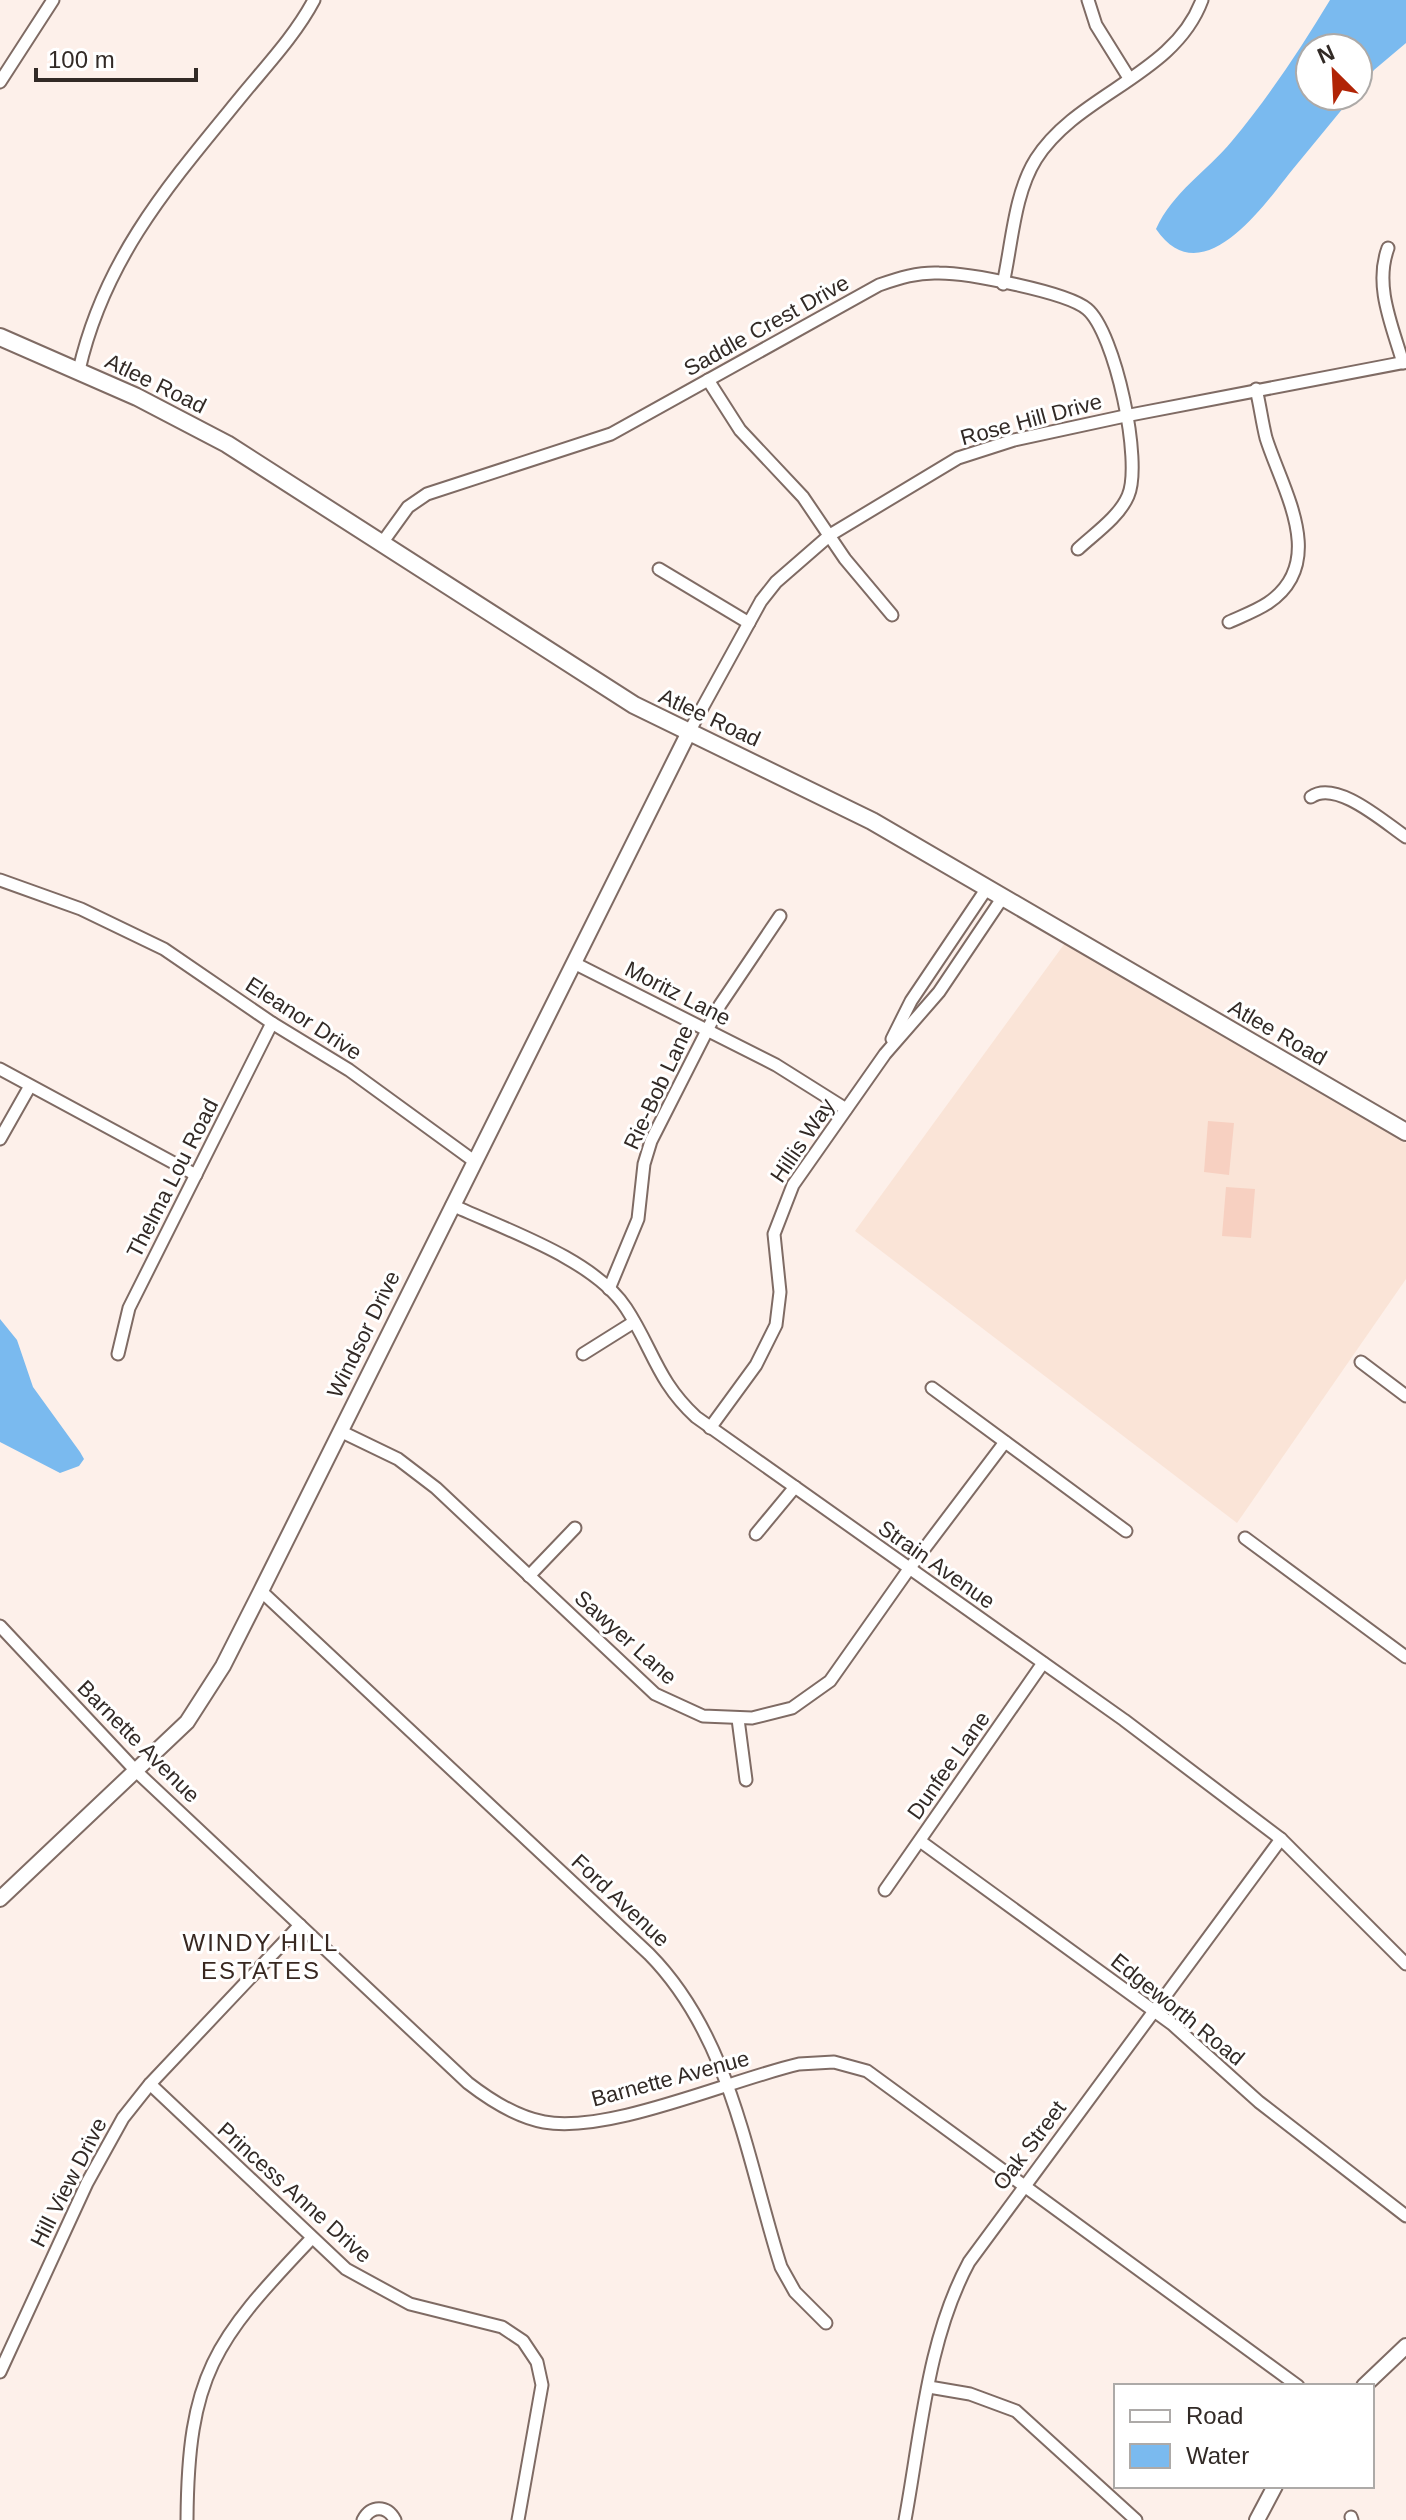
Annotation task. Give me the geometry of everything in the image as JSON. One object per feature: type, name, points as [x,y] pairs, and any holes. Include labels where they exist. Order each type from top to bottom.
[{"type":"main road","name":"Atlee Road","points":[[0,337],[79,370],[227,444],[622,698],[872,821],[1406,1132]]},
{"type":"street","points":[[0,82],[53,0]]},
{"type":"street","points":[[79,370],[91,329],[114,276],[149,210],[278,51],[314,0]]},
{"type":"street","points":[[1088,0],[1096,25],[1129,78]]},
{"type":"street","points":[[1003,284],[1022,193],[1035,162],[1064,125],[1184,35],[1202,0]]},
{"type":"street","points":[[1388,248],[1381,276],[1382,289],[1404,362]]},
{"type":"street","name":"Saddle Crest Drive","points":[[382,543],[408,507],[427,494],[583,446],[879,285],[903,277],[941,273],[1067,297],[1094,315],[1106,337],[1134,462],[1128,496],[1116,513],[1078,549]]},
{"type":"street","name":"Rose Hill Drive","points":[[689,732],[749,623],[776,582],[830,535],[958,458],[1014,440],[1125,416],[1404,362]]},
{"type":"street","points":[[708,380],[740,430],[803,497],[845,559],[892,615]]},
{"type":"street","points":[[1229,622],[1270,602],[1295,568],[1299,549],[1297,520],[1265,435],[1256,389]]},
{"type":"street","points":[[659,569],[749,623]]},
{"type":"street","name":"Windsor Drive","points":[[0,1899],[172,1739],[201,1704],[261,1591],[689,732]]},
{"type":"street","points":[[1311,797],[1322,791],[1340,794],[1406,837]]},
{"type":"street","name":"Eleanor Drive","points":[[0,880],[106,920],[164,949],[272,1023],[349,1070],[474,1161]]},
{"type":"street","name":"Hillis Way","points":[[885,1054],[911,1001],[987,888]]},
{"type":"street","name":"Hillis Way","points":[[710,1428],[756,1365],[776,1325],[780,1292],[774,1234],[783,1205],[885,1054],[939,992],[1003,897]]},
{"type":"street","name":"Rie-Bob Lane","points":[[609,1289],[638,1219],[648,1149],[706,1030],[780,916]]},
{"type":"street","name":"Moritz Lane","points":[[574,963],[776,1065],[846,1109]]},
{"type":"street","name":"Thelma Lou Road","points":[[118,1354],[129,1308],[272,1023]]},
{"type":"street","points":[[0,1069],[196,1175]]},
{"type":"street","points":[[0,1139],[30,1086]]},
{"type":"street","name":"Strain Avenue","points":[[452,1205],[562,1258],[609,1289],[634,1322],[666,1385],[710,1428],[1043,1663],[1281,1839],[1406,1964]]},
{"type":"street","points":[[583,1354],[634,1322]]},
{"type":"street","points":[[1361,1362],[1406,1396]]},
{"type":"street","points":[[932,1388],[1126,1531]]},
{"type":"street","name":"Sawyer Lane","points":[[340,1431],[415,1471],[655,1694],[703,1716],[738,1719],[782,1711],[815,1694],[843,1666],[909,1569],[1005,1442]]},
{"type":"street","points":[[756,1534],[795,1487]]},
{"type":"street","points":[[529,1576],[575,1528]]},
{"type":"street","points":[[1245,1538],[1406,1657]]},
{"type":"street","name":"Ford Avenue","points":[[261,1591],[668,1973],[699,2016],[726,2084],[781,2267],[795,2292],[826,2323]]},
{"type":"street","name":"Barnette Avenue","points":[[2,1633],[137,1772],[468,2083],[521,2115],[560,2123],[605,2120],[799,2064],[834,2062],[859,2068],[882,2079],[1295,2384]]},
{"type":"street","name":"Dunfee Lane","points":[[885,1890],[1043,1663]]},
{"type":"street","points":[[738,1719],[746,1780]]},
{"type":"street","name":"Oak Street","points":[[905,2520],[929,2387],[953,2293],[988,2233],[1281,1839]]},
{"type":"street","name":"Edgeworth Road","points":[[920,1841],[1153,2011],[1339,2167],[1406,2216]]},
{"type":"street","name":"Hill View Drive","points":[[0,2372],[108,2143],[150,2084],[300,1925]]},
{"type":"street","name":"Princess Anne Drive","points":[[150,2084],[346,2269],[386,2294],[435,2312],[502,2327],[531,2350],[541,2375],[542,2399],[518,2520]]},
{"type":"street","points":[[187,2520],[191,2439],[206,2373],[243,2312],[311,2239]]},
{"type":"street","points":[[1366,2384],[1406,2346]]},
{"type":"street","points":[[929,2387],[970,2394],[1016,2411],[1136,2520]]},
{"type":"street","points":[[1257,2520],[1274,2488]]},
{"type":"street","points":[[363,2520],[378,2508],[388,2511],[395,2520]]},
{"type":"shaded area","points":[[1065,943],[1406,1143],[1406,1279],[1237,1523],[855,1231]]},
{"type":"shaded area","points":[[1208,1121],[1234,1123],[1229,1175],[1204,1172]]},
{"type":"shaded area","points":[[1226,1187],[1255,1189],[1251,1238],[1222,1236]]},
{"type":"water","points":[[1330,0],[1406,0],[1406,43],[1374,70],[1374,32],[1310,32]]},
{"type":"water","points":[[1294,57],[1294,112],[1340,112],[1266,203],[1231,238],[1212,249],[1193,253],[1174,247],[1156,229],[1163,216],[1245,125]]},
{"type":"water","points":[[0,1319],[17,1340],[33,1387],[84,1459],[79,1466],[60,1473],[0,1442]]},
{"type":"district","name":"WINDY HILL ESTATES","points":[[261,1957]]}]
